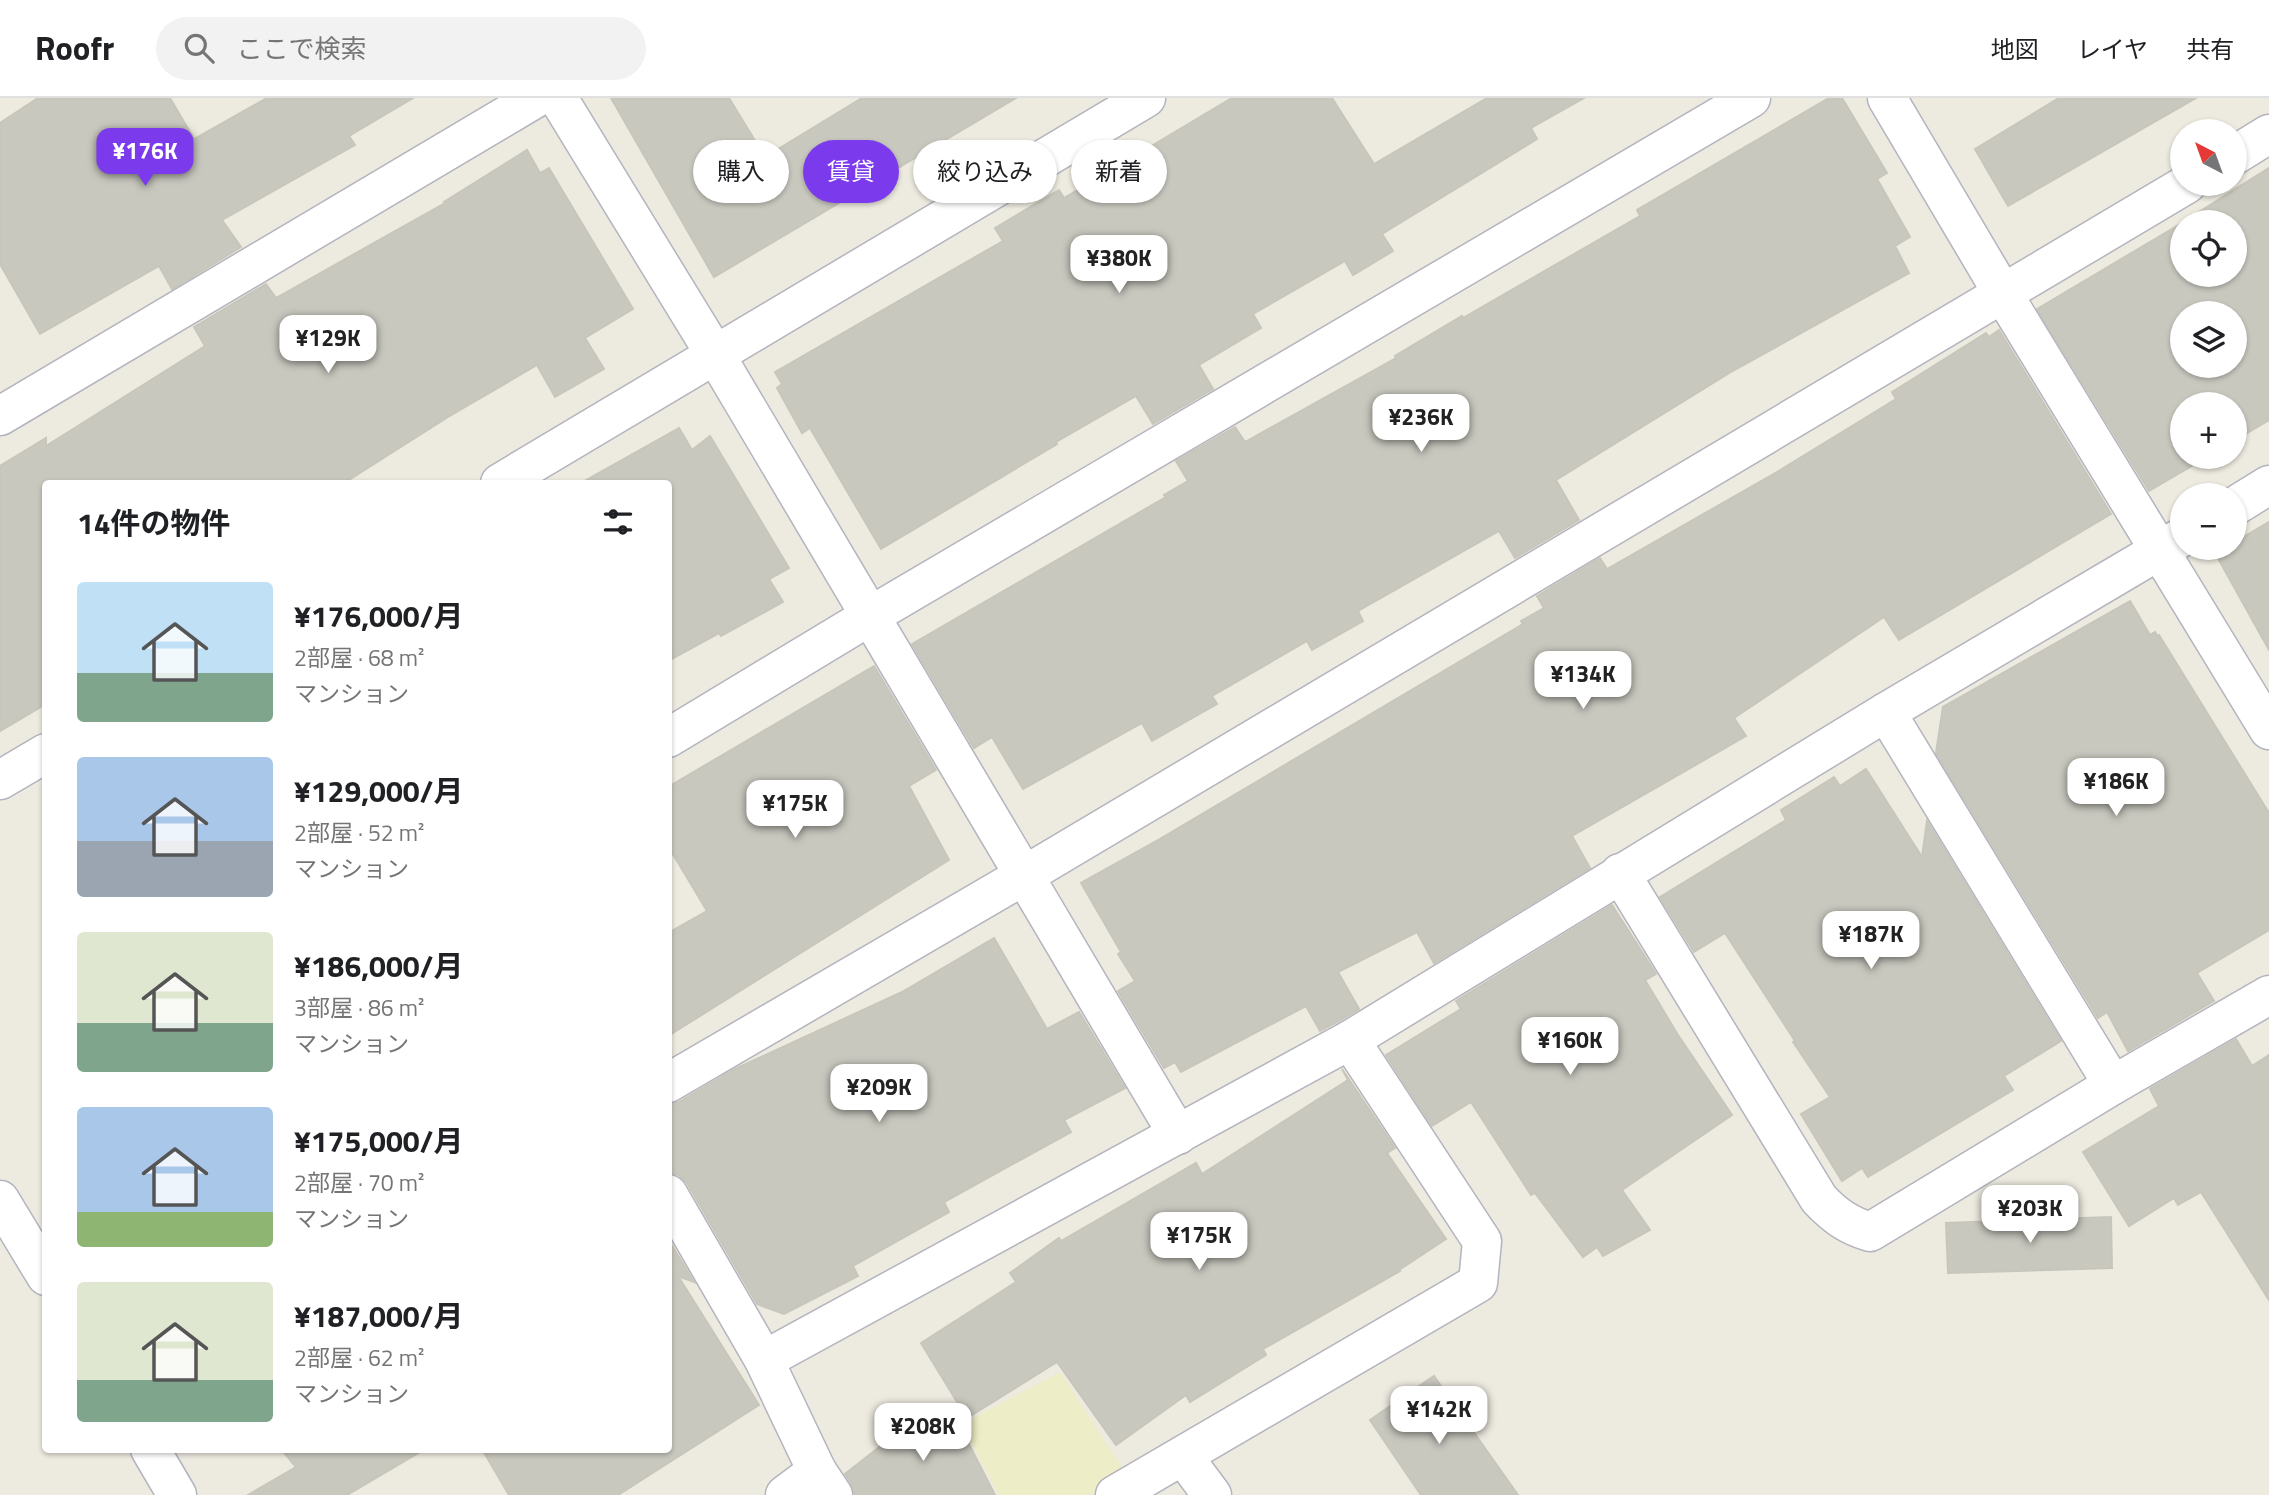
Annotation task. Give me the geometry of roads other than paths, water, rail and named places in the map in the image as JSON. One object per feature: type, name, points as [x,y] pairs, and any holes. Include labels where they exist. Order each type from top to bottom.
[{"type":"street","points":[[0,416],[536,98]]},
{"type":"street","points":[[558,98],[716,356],[1178,1135]]},
{"type":"street","points":[[505,480],[1146,98]]},
{"type":"street","points":[[672,736],[870,616],[1751,98]]},
{"type":"street","points":[[1887,98],[2003,294],[2170,543]]},
{"type":"street","points":[[2247,148],[2269,134]]},
{"type":"street","points":[[672,1081],[1025,875],[2170,194]]},
{"type":"street","points":[[2247,499],[2269,485]]},
{"type":"street","points":[[764,1360],[1350,1040],[1886,712],[2170,545]]},
{"type":"street","points":[[2179,560],[2269,730]]},
{"type":"street","points":[[1886,712],[2113,1085]]},
{"type":"street","points":[[0,780],[42,754]]},
{"type":"street","points":[[1620,873],[1819,1199],[1834,1215],[1851,1226],[1870,1232],[2113,1085],[2269,995]]},
{"type":"street","points":[[1115,1495],[1478,1283],[1482,1241],[1350,1040]]},
{"type":"street","points":[[0,1200],[42,1269]]},
{"type":"street","points":[[672,1201],[764,1360],[825,1483],[785,1495]]},
{"type":"street","points":[[152,1453],[177,1495]]},
{"type":"street","points":[[1184,1456],[1212,1495]]}]
